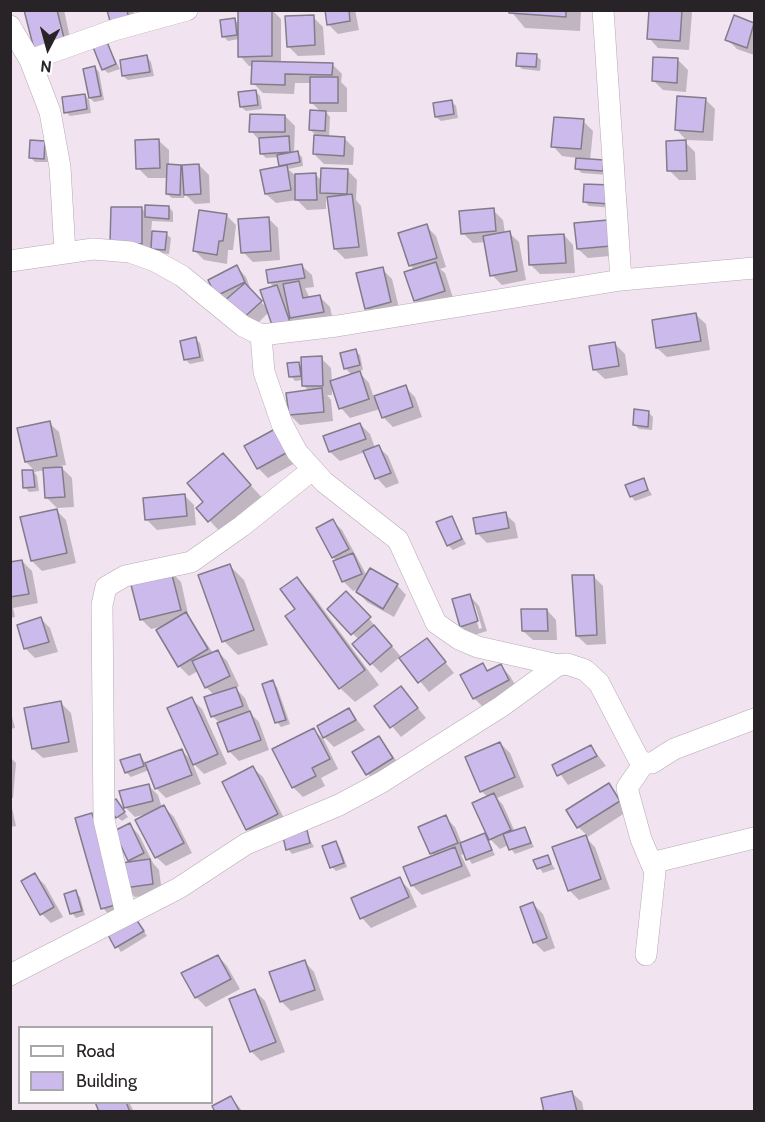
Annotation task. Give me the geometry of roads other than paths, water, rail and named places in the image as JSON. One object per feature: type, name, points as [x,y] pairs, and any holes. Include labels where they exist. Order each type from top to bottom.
[{"type":"street","points":[[30,60],[114,30],[187,10]]},
{"type":"street","points":[[603,10],[621,280]]},
{"type":"street","points":[[10,26],[30,60],[52,123],[60,167],[65,253]]},
{"type":"street","points":[[10,261],[93,249],[130,252],[155,261],[190,283],[243,326],[261,335],[337,326],[621,280],[754,268]]},
{"type":"street","points":[[261,335],[264,372],[282,424],[297,452],[312,470],[398,540],[436,623],[459,639],[478,647],[558,665],[567,664],[585,670],[599,683],[638,758],[644,763],[652,763],[674,749],[754,719]]},
{"type":"street","points":[[126,914],[104,820],[102,605],[106,587],[126,576],[191,562],[242,526],[312,470]]},
{"type":"street","points":[[10,975],[179,888],[246,844],[339,805],[382,782],[502,706],[558,665]]},
{"type":"street","points":[[644,763],[627,788],[655,872],[646,955]]},
{"type":"street","points":[[651,863],[754,838]]}]
